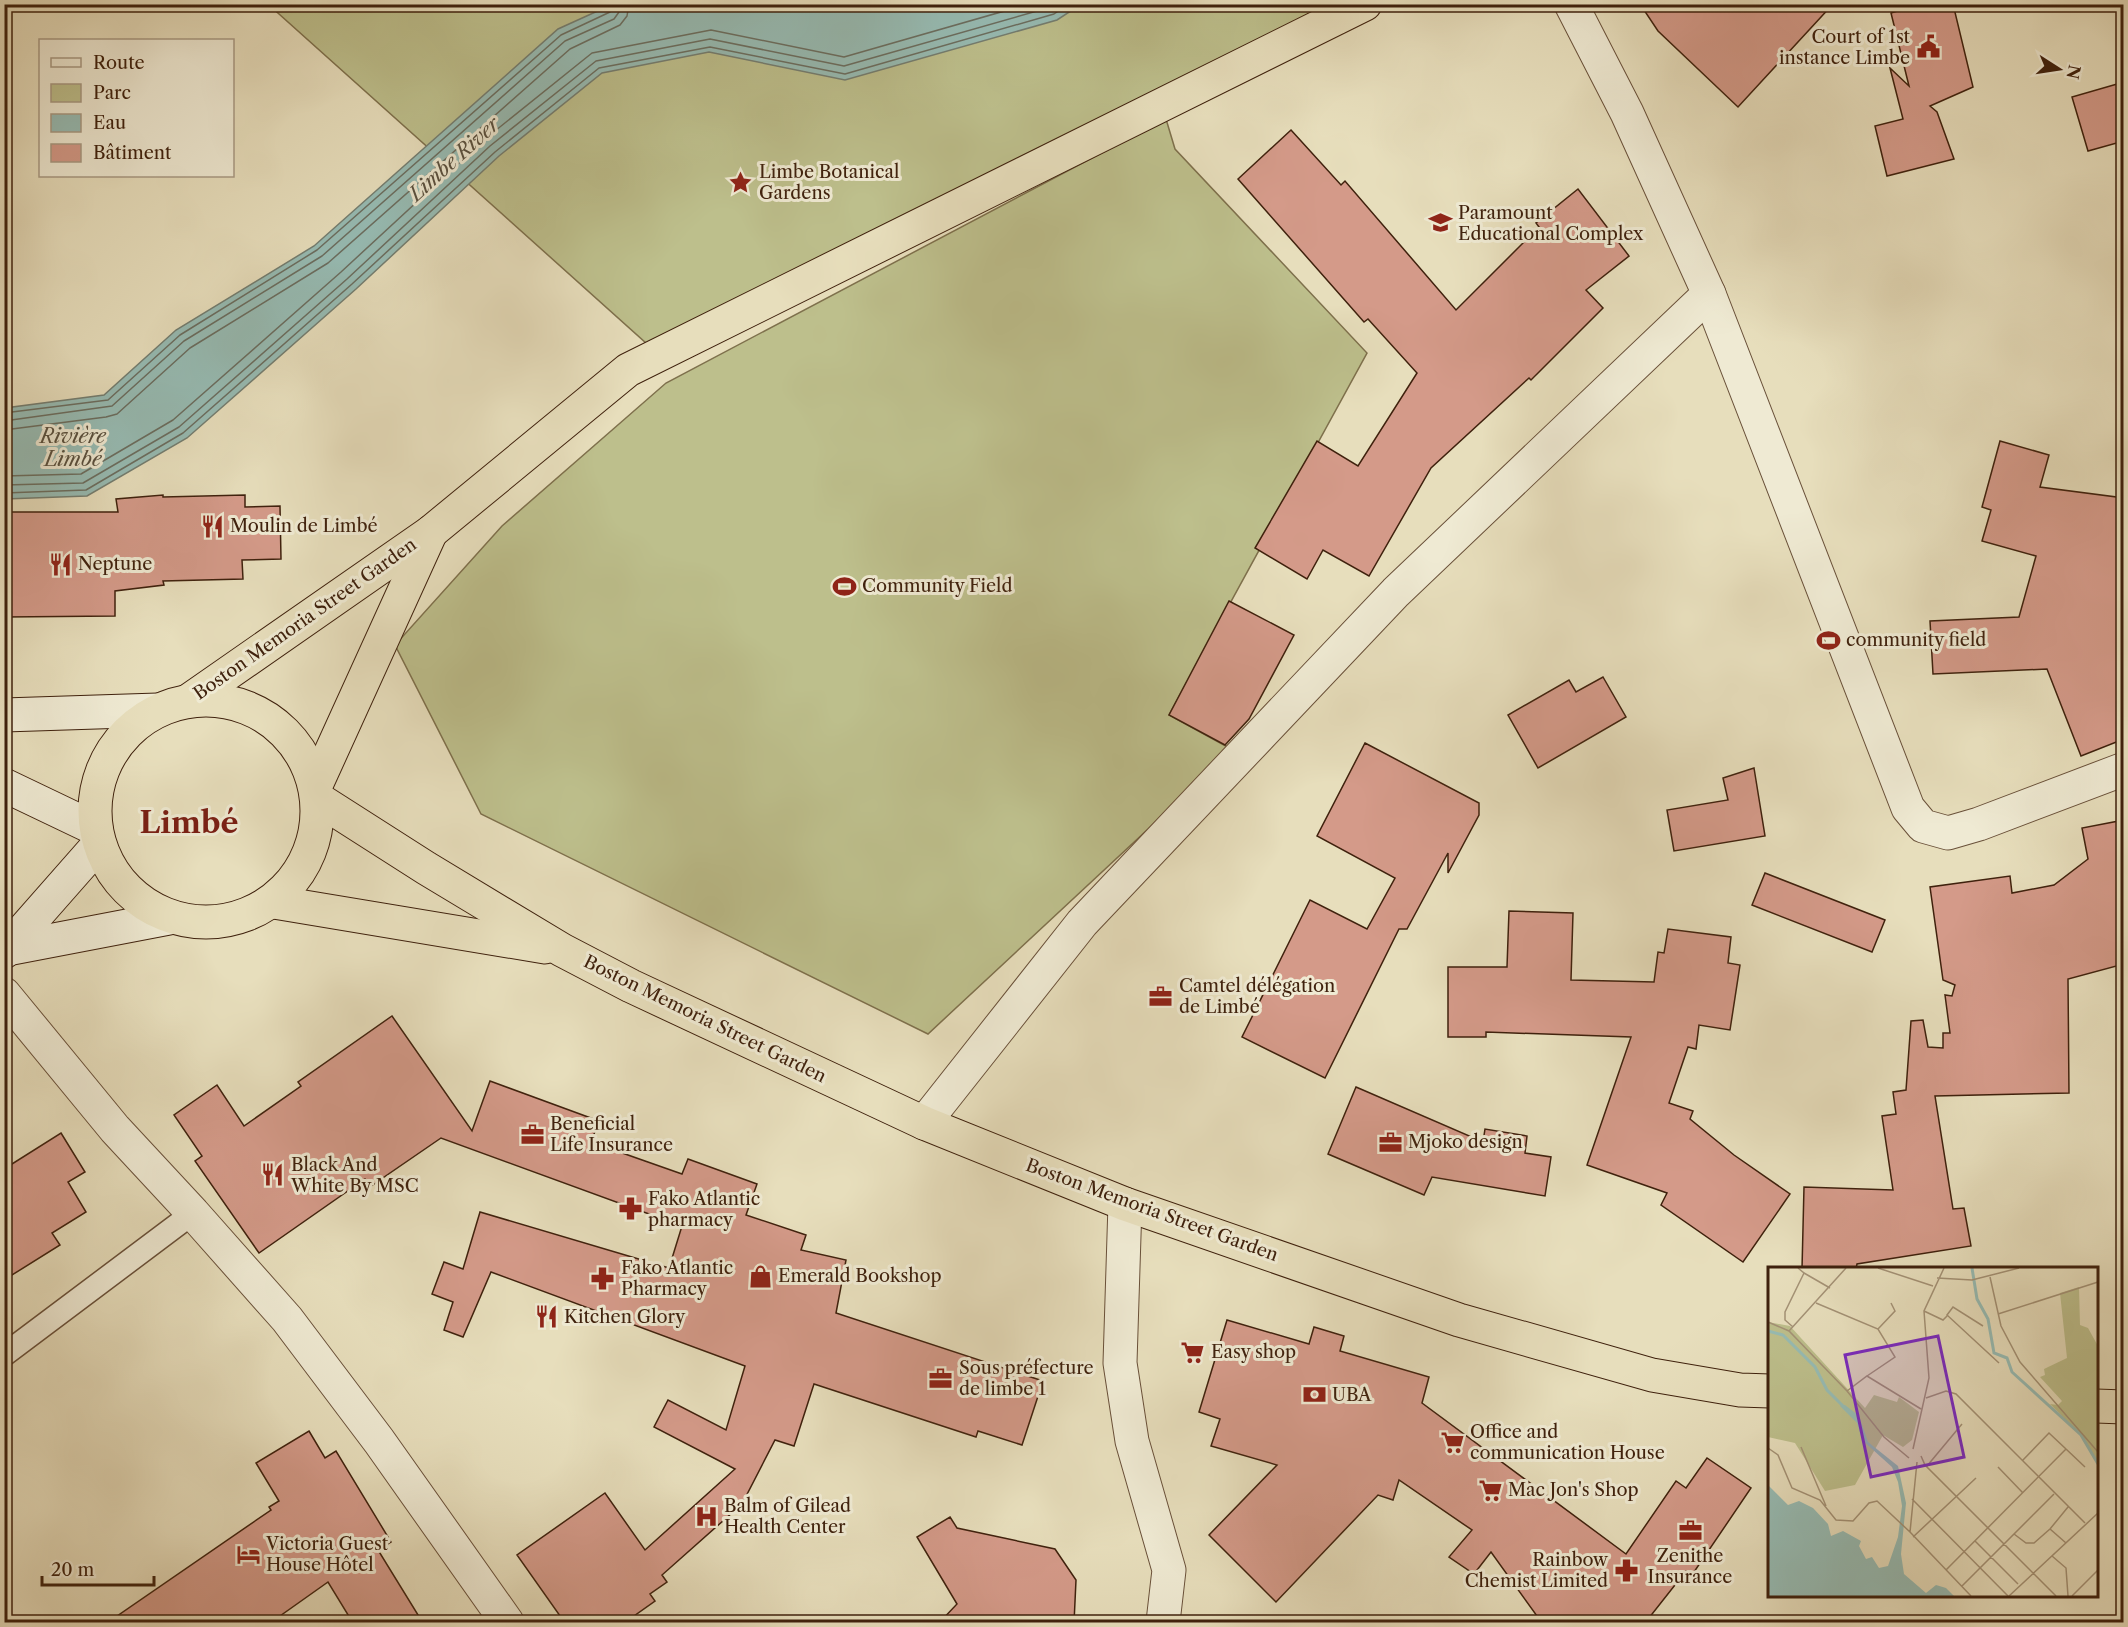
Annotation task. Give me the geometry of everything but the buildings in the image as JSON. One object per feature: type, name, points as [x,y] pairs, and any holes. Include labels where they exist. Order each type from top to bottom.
[{"type":"highway","points":[[431,532],[628,370],[1365,4]]},
{"type":"highway","name":"Boston Memoria Street Garden","points":[[98,836],[96,793],[108,760],[129,731],[172,705],[431,532]]},
{"type":"highway","name":"Boston Memoria Street Garden","points":[[431,532],[317,792],[426,867],[562,950],[631,986],[924,1123],[1125,1204],[1459,1320],[1652,1375],[1740,1390],[1768,1391]]},
{"type":"highway","points":[[98,836],[115,876],[139,901],[169,918],[205,924],[241,919],[274,902],[310,856],[317,792],[299,747],[269,717],[230,701],[172,705]]},
{"type":"highway","name":"Boston Memoria Street Garden","points":[[274,902],[562,950]]},
{"type":"highway","points":[[2098,1406],[2124,1407]]},
{"type":"street","points":[[1571,4],[1627,112],[1709,294],[1908,808],[1923,826],[1948,833],[1979,824],[2124,769]]},
{"type":"street","points":[[924,1123],[1082,923],[1396,592],[1709,294]]},
{"type":"street","points":[[4,715],[172,705]]},
{"type":"street","points":[[4,785],[98,836],[6,950]]},
{"type":"street","points":[[6,950],[169,918]]},
{"type":"street","points":[[4,994],[115,1129],[287,1319],[379,1441],[507,1623]]},
{"type":"street","points":[[1125,1204],[1120,1363],[1132,1441],[1169,1570],[1163,1623]]},
{"type":"lane","points":[[4,1355],[193,1213]]},
{"type":"green space","name":"Limbe Botanical Gardens","points":[[269,5],[1365,5],[665,360]]},
{"type":"green space","name":"Community Field","points":[[1166,119],[1175,149],[1367,353],[1169,715],[1233,750],[928,1034],[481,814],[395,645],[502,526],[666,383]]},
{"type":"water","name":"Rivière Limbé","points":[[613,4],[1080,5],[1057,20],[845,80],[709,52],[602,73],[499,156],[356,289],[187,438],[87,496],[5,499],[5,408],[104,395],[176,330],[314,246],[558,29]]},
{"type":"place","name":"Court of 1st instance Limbe","points":[[1928,47]]},
{"type":"place","name":"Limbe Botanical Gardens","points":[[741,182]]},
{"type":"place","name":"Paramount Educational Complex","points":[[1440,223]]},
{"type":"place","name":"Moulin de Limbé","points":[[212,526]]},
{"type":"place","name":"Neptune","points":[[60,564]]},
{"type":"place","name":"Community Field","points":[[844,586]]},
{"type":"place","name":"community field","points":[[1828,640]]},
{"type":"place","name":"Camtel délégation de Limbé","points":[[1161,996]]},
{"type":"place","name":"Beneficial Life Insurance","points":[[532,1134]]},
{"type":"place","name":"Mjoko design","points":[[1390,1142]]},
{"type":"place","name":"Black And White By MSC","points":[[273,1175]]},
{"type":"place","name":"Fako Atlantic pharmacy","points":[[630,1209]]},
{"type":"place","name":"Emerald Bookshop","points":[[760,1276]]},
{"type":"place","name":"Fako Atlantic Pharmacy","points":[[603,1278]]},
{"type":"place","name":"Kitchen Glory","points":[[546,1317]]},
{"type":"place","name":"Easy shop","points":[[1193,1352]]},
{"type":"place","name":"Sous préfecture de limbe 1","points":[[941,1378]]},
{"type":"place","name":"UBA","points":[[1314,1395]]},
{"type":"place","name":"Office and communication House","points":[[1452,1442]]},
{"type":"place","name":"Mac Jon's Shop","points":[[1490,1490]]},
{"type":"place","name":"Balm of Gilead Health Center","points":[[706,1516]]},
{"type":"place","name":"Zenithe Insurance","points":[[1690,1530]]},
{"type":"place","name":"Victoria Guest House Hôtel","points":[[248,1554]]},
{"type":"place","name":"Rainbow Chemist Limited","points":[[1626,1570]]},
{"type":"district","name":"Limbé","points":[[189,823]]},
{"type":"water label","name":"Limbe River","points":[[454,159]]}]
